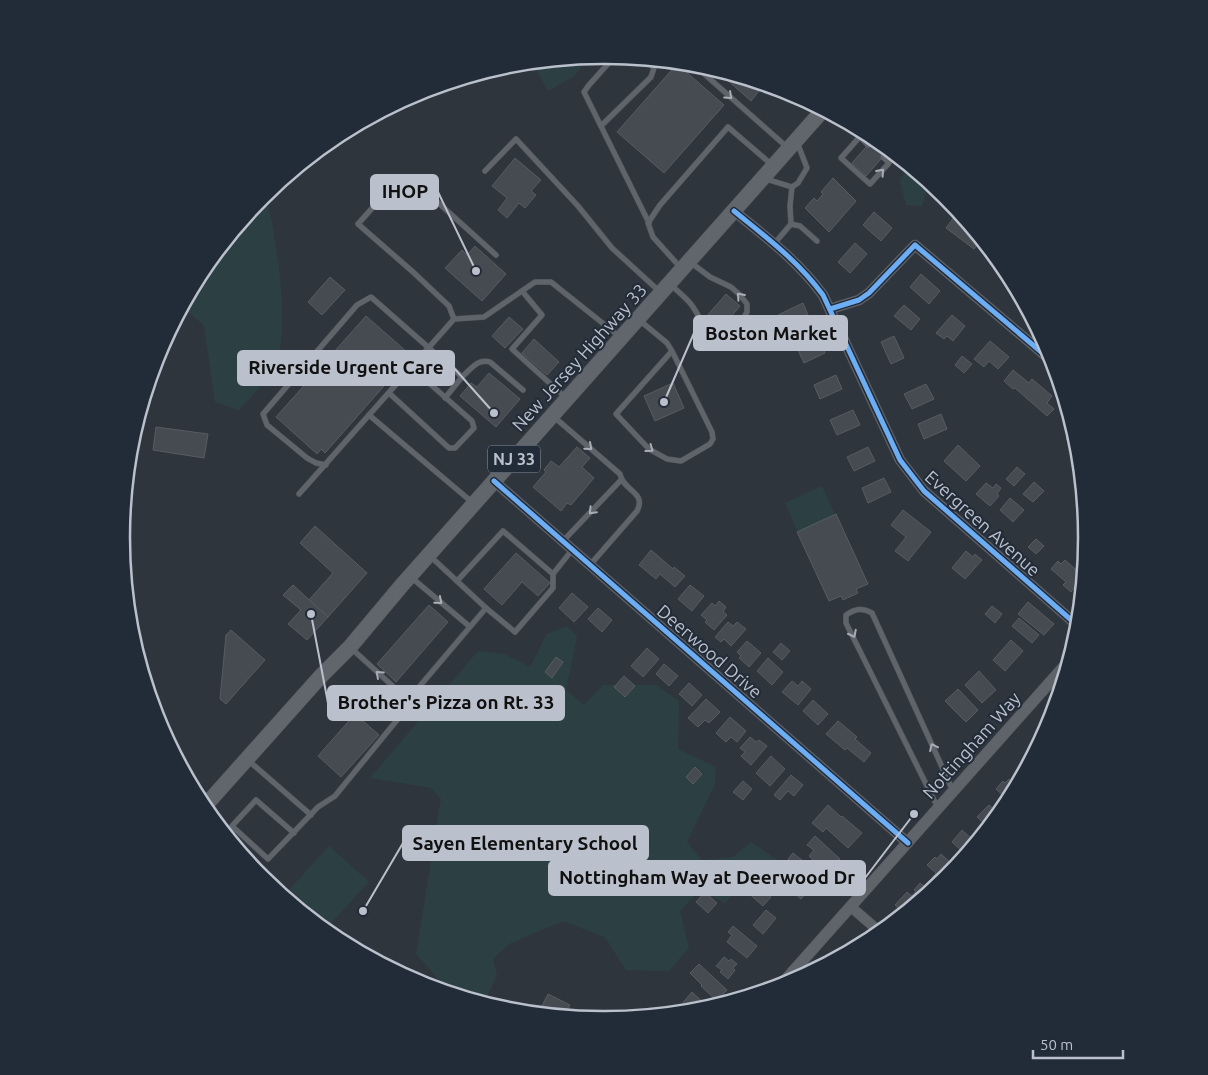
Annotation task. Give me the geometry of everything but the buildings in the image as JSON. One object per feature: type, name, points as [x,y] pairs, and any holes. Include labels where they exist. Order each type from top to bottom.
[{"type":"main road","name":"New Jersey Highway 33","points":[[210,801],[321,676],[350,647],[410,576],[818,115]]},
{"type":"street","name":"Evergreen Avenue","points":[[734,211],[794,261],[809,276],[823,296],[900,460],[912,477],[924,490],[1071,620]]},
{"type":"street","points":[[830,309],[859,300],[869,293],[915,245],[1039,351]]},
{"type":"street","name":"Deerwood Drive","points":[[494,481],[908,843]]},
{"type":"street","name":"Nottingham Way","points":[[793,971],[1058,673]]},
{"type":"street","points":[[851,907],[873,926]]},
{"type":"lane","points":[[485,171],[516,139],[578,206],[612,248],[665,288],[690,303],[705,328],[717,338],[726,339],[743,320],[747,304],[731,287],[686,265],[654,237],[584,92],[607,64]]},
{"type":"lane","points":[[601,126],[650,77],[653,67]]},
{"type":"lane","points":[[707,76],[793,145],[807,168],[798,183],[792,187]]},
{"type":"lane","points":[[649,224],[660,205],[728,127],[768,172],[792,187]]},
{"type":"lane","points":[[858,138],[841,158],[870,184],[889,163],[882,157]]},
{"type":"lane","points":[[454,319],[449,306],[358,224],[399,178],[406,177],[412,179],[496,254]]},
{"type":"lane","points":[[774,244],[791,224],[792,187]]},
{"type":"lane","points":[[791,224],[800,226],[818,241]]},
{"type":"lane","points":[[299,494],[454,319],[484,317],[535,282],[551,282],[621,338]]},
{"type":"lane","points":[[522,291],[542,315],[512,349],[568,399]]},
{"type":"lane","points":[[326,464],[316,463],[307,458],[267,425],[262,414],[357,304],[372,297],[462,377]]},
{"type":"lane","points":[[638,319],[667,343],[672,351],[712,432],[713,439],[710,444],[681,461],[667,459],[649,449],[616,414],[672,351]]},
{"type":"lane","points":[[445,398],[477,362],[484,360],[490,362],[523,390]]},
{"type":"lane","points":[[389,393],[449,448],[456,448],[474,428],[472,421],[412,368]]},
{"type":"lane","points":[[369,415],[474,504]]},
{"type":"lane","points":[[552,415],[620,474],[621,480],[641,502],[640,506],[590,565]]},
{"type":"lane","points":[[563,541],[621,480]]},
{"type":"lane","points":[[458,581],[504,531],[553,574]]},
{"type":"lane","points":[[429,555],[515,632],[553,588],[553,574],[573,550]]},
{"type":"lane","points":[[410,576],[469,626]]},
{"type":"lane","points":[[294,833],[256,800],[232,826],[268,859],[294,833],[318,807],[335,796],[406,709],[408,700],[486,608]]},
{"type":"lane","points":[[938,808],[846,623],[846,615],[855,609],[867,610],[872,613],[954,791]]},
{"type":"lane","points":[[350,647],[408,700]]},
{"type":"lane","points":[[247,759],[311,815]]},
{"type":"green space","points":[[583,65],[574,76],[548,91],[536,69]]},
{"type":"green space","points":[[905,172],[927,191],[922,206],[906,205],[900,181]]},
{"type":"green space","points":[[268,204],[281,284],[282,334],[278,355],[272,371],[239,410],[215,402],[204,325],[188,312],[210,274],[228,249]]},
{"type":"green space","points":[[822,486],[835,515],[798,532],[785,503]]},
{"type":"green space","points":[[567,626],[577,637],[566,690],[584,705],[603,685],[656,685],[679,701],[678,749],[716,767],[715,784],[687,842],[702,860],[733,857],[751,842],[779,861],[772,880],[749,878],[725,903],[700,890],[680,911],[689,948],[669,971],[626,970],[605,937],[563,921],[509,944],[493,959],[497,975],[487,996],[441,982],[416,954],[441,799],[431,788],[370,778],[478,651],[504,654],[530,667],[547,634]]},
{"type":"green space","points":[[329,846],[369,882],[330,923],[290,889]]},
{"type":"cycle path","points":[[734,211],[792,260],[823,295],[900,460],[924,491],[1071,620]]},
{"type":"cycle path","points":[[830,309],[859,300],[869,293],[915,245],[1039,351]]},
{"type":"cycle path","points":[[494,481],[908,843]]},
{"type":"place","name":"IHOP","points":[[476,271]]},
{"type":"place","name":"Boston Market","points":[[664,402]]},
{"type":"place","name":"Riverside Urgent Care","points":[[494,413]]},
{"type":"place","name":"Brother's Pizza on Rt. 33","points":[[311,614]]},
{"type":"place","name":"Nottingham Way at Deerwood Dr","points":[[914,814]]},
{"type":"place","name":"Sayen Elementary School","points":[[363,911]]}]
